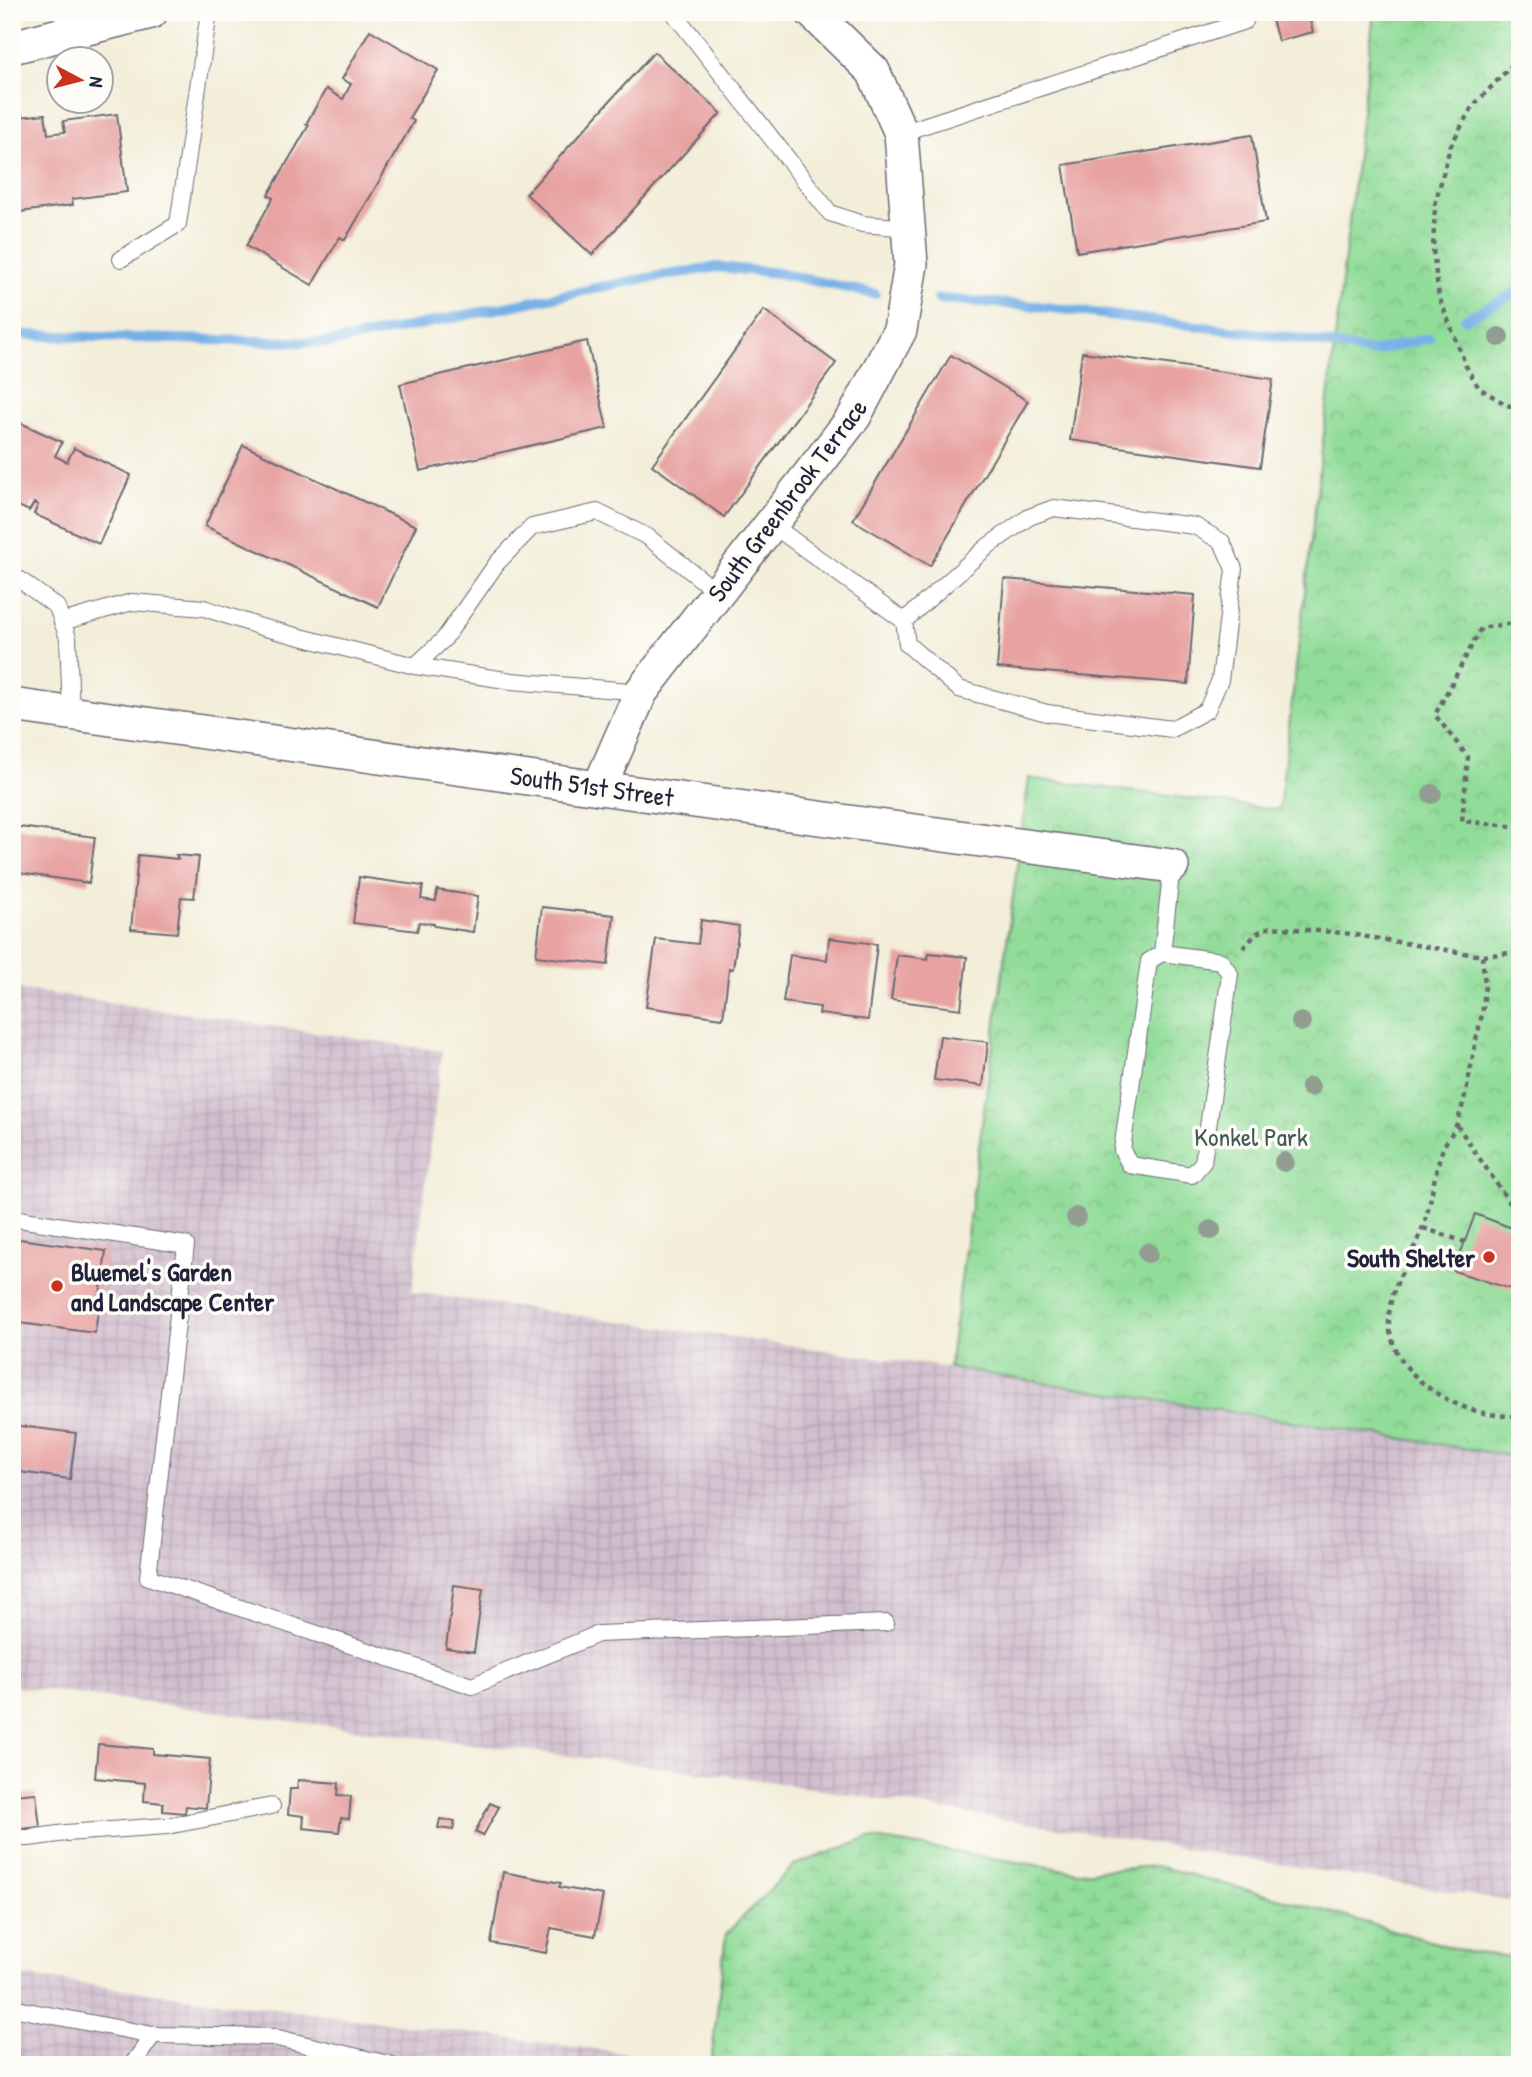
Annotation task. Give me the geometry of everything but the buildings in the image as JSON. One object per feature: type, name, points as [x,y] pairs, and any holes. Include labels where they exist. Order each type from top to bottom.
[{"type":"street","points":[[12,47],[151,12]]},
{"type":"street","name":"South Greenbrook Terrace","points":[[599,788],[641,692],[854,417],[900,330],[911,264],[901,133],[873,71],[812,12]]},
{"type":"street","name":"South 51st Street","points":[[12,705],[1172,866]]},
{"type":"lane","points":[[121,259],[178,224],[209,12]]},
{"type":"lane","points":[[673,12],[831,213],[862,224],[909,228]]},
{"type":"lane","points":[[901,133],[1245,22]]},
{"type":"lane","points":[[771,524],[904,621],[907,644],[959,689],[1047,713],[1172,729],[1207,710],[1220,680],[1234,569],[1222,542],[1195,526],[1054,508],[1029,517],[988,546],[904,621]]},
{"type":"lane","points":[[415,666],[444,639],[497,563],[532,527],[597,512],[648,537],[718,593]]},
{"type":"lane","points":[[12,579],[20,580],[57,607],[68,638],[71,712]]},
{"type":"lane","points":[[62,622],[132,602],[204,608],[261,627],[415,666],[512,681],[641,692]]},
{"type":"lane","points":[[1162,953],[1172,866]]},
{"type":"lane","points":[[1162,953],[1221,961],[1230,974],[1203,1162],[1192,1175],[1130,1165],[1122,1150],[1147,975],[1150,961],[1162,953]]},
{"type":"lane","points":[[12,1218],[186,1245],[148,1577],[471,1686],[598,1634],[886,1623]]},
{"type":"lane","points":[[12,1838],[167,1826],[272,1806]]},
{"type":"lane","points":[[12,2008],[153,2035],[274,2036],[392,2065]]},
{"type":"lane","points":[[132,2065],[153,2035]]},
{"type":"path","points":[[1520,57],[1472,107],[1450,148],[1435,205],[1433,250],[1439,297],[1466,366],[1479,388],[1507,405],[1520,409]]},
{"type":"path","points":[[1520,547],[1514,562],[1520,565]]},
{"type":"path","points":[[1520,622],[1481,628],[1435,715],[1468,757],[1462,821],[1519,827],[1520,834]]},
{"type":"path","points":[[1225,967],[1257,933],[1270,927],[1344,933],[1482,956],[1520,952]]},
{"type":"path","points":[[1482,956],[1485,997],[1465,1096],[1457,1125],[1442,1149],[1423,1228],[1391,1296],[1388,1324],[1395,1349],[1409,1370],[1426,1387],[1451,1401],[1479,1411],[1508,1416],[1520,1415]]},
{"type":"path","points":[[1457,1125],[1511,1205],[1518,1230]]},
{"type":"path","points":[[1423,1228],[1465,1242]]},
{"type":"shaded area","points":[[12,988],[442,1051],[412,1292],[949,1368],[1520,1457],[1520,1903],[761,1780],[12,1686]]},
{"type":"shaded area","points":[[12,1975],[720,2065],[12,2065]]},
{"type":"green space","name":"Konkel Park","points":[[1374,12],[1520,12],[1520,1457],[949,1368],[1029,778],[1279,810]]},
{"type":"green space","points":[[869,1838],[1079,1872],[1157,1866],[1468,1952],[1520,1958],[1520,2065],[711,2063],[726,1934],[794,1865]]},
{"type":"waterway","points":[[12,334],[331,343],[636,280],[717,267],[778,273],[875,294]]},
{"type":"waterway","points":[[1465,319],[1515,293]]},
{"type":"waterway","points":[[938,299],[1037,306],[1293,338],[1372,352],[1429,338]]},
{"type":"place","name":"South Shelter","points":[[1489,1257]]},
{"type":"place","name":"Bluemel's Garden and Landscape Center","points":[[57,1286]]}]
